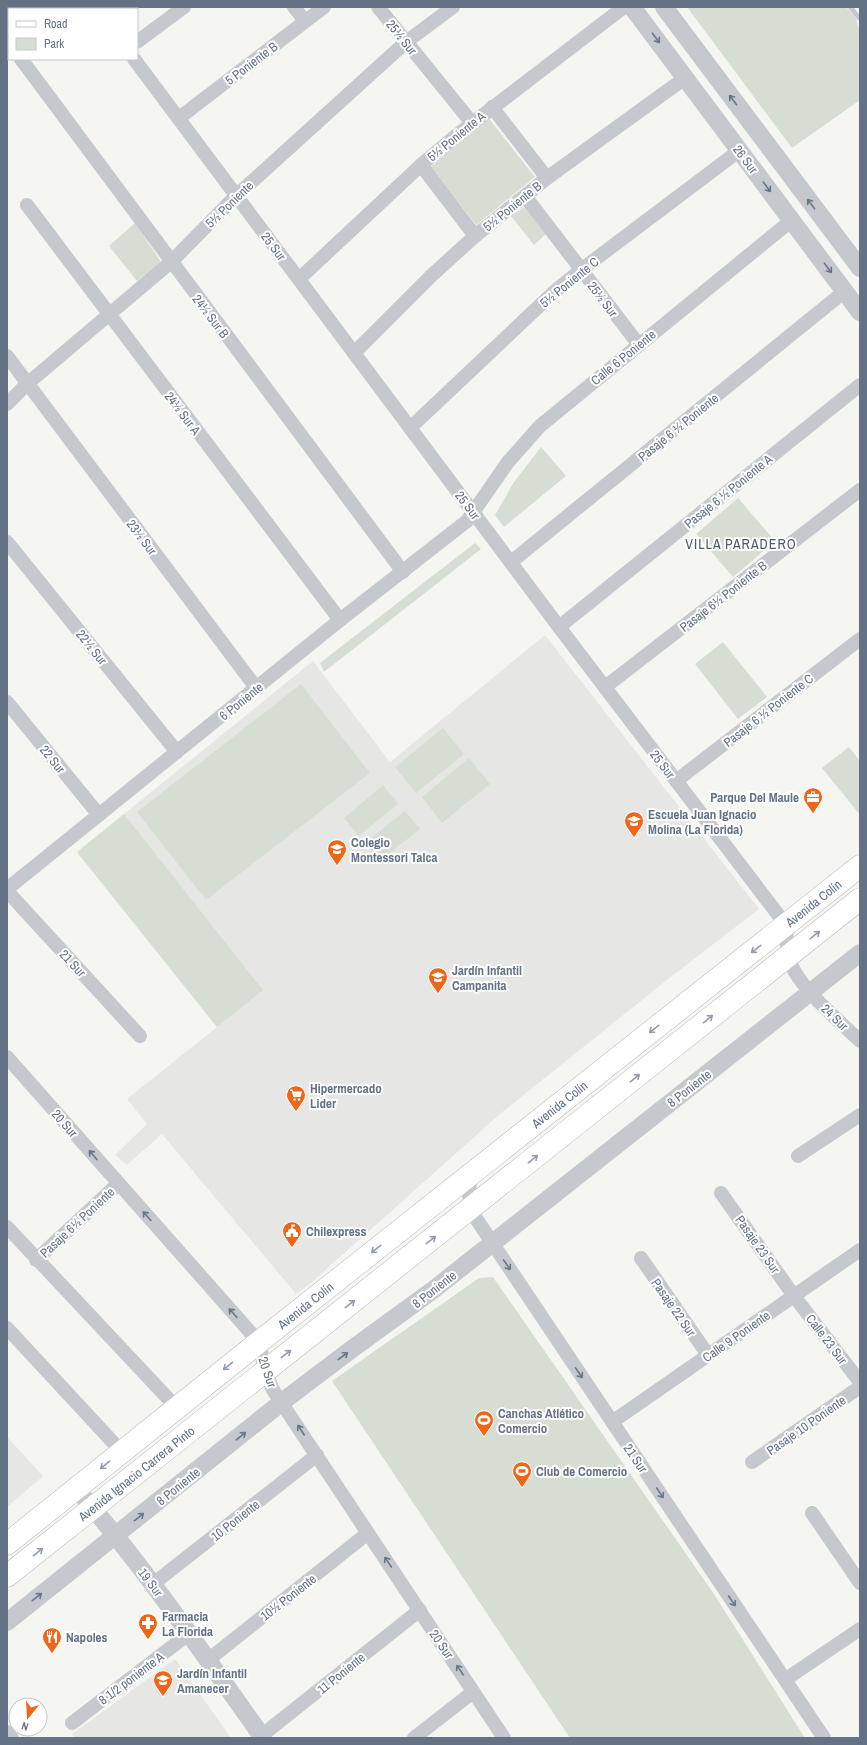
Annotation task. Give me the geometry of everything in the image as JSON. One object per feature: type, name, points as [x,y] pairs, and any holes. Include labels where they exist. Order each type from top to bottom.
[{"type":"main road","name":"Avenida Colín","points":[[259,1342],[860,866]]},
{"type":"main road","name":"Avenida Colín","points":[[265,1371],[860,899]]},
{"type":"main road","name":"Avenida Ignacio Carrera Pinto","points":[[7,1544],[259,1342]]},
{"type":"main road","name":"Avenida Ignacio Carrera Pinto","points":[[7,1576],[265,1371]]},
{"type":"street","points":[[138,41],[184,7]]},
{"type":"street","points":[[294,7],[305,21]]},
{"type":"street","name":"5 Poniente B","points":[[179,118],[324,7]]},
{"type":"street","name":"25½ Sur","points":[[378,7],[472,123]]},
{"type":"street","name":"5½ Poniente","points":[[7,404],[27,384],[171,262],[236,196],[406,42],[453,7]]},
{"type":"street","name":"5½ Poniente A","points":[[299,279],[421,165],[492,107],[624,7]]},
{"type":"street","name":"26 Sur","points":[[632,7],[855,302]]},
{"type":"street","name":"26 Sur","points":[[664,7],[860,268]]},
{"type":"street","name":"24½ Sur B","points":[[22,60],[403,572]]},
{"type":"street","name":"25 Sur","points":[[135,60],[559,627],[786,925]]},
{"type":"street","name":"5½ Poniente B","points":[[354,353],[431,276],[476,236],[547,178],[685,78]]},
{"type":"street","points":[[492,107],[547,178]]},
{"type":"street","name":"5½ Poniente C","points":[[410,428],[528,316],[581,270],[740,150]]},
{"type":"street","points":[[421,165],[476,236]]},
{"type":"street","name":"25½ Sur","points":[[525,196],[638,345]]},
{"type":"street","name":"24½ Sur A","points":[[28,205],[109,315],[340,620]]},
{"type":"street","points":[[792,220],[803,219],[828,226]]},
{"type":"street","name":"Calle 6 Poniente","points":[[474,513],[508,462],[530,436],[638,345],[792,220]]},
{"type":"street","name":"Pasaje 6 ½ Poniente","points":[[511,562],[855,302]]},
{"type":"street","name":"23½ Sur","points":[[7,356],[257,689]]},
{"type":"street","name":"Pasaje 6 ½ Poniente A","points":[[559,627],[860,385]]},
{"type":"street","name":"Pasaje 6½ Poniente B","points":[[605,687],[860,490]]},
{"type":"street","name":"6 Poniente","points":[[7,890],[257,689],[340,620],[467,521],[474,513]]},
{"type":"street","name":"22½ Sur","points":[[7,542],[177,752]]},
{"type":"street","name":"Pasaje 6 ½ Poniente C","points":[[676,781],[860,639]]},
{"type":"street","name":"22 Sur","points":[[7,702],[99,815]]},
{"type":"street","name":"21 Sur","points":[[7,890],[140,1036]]},
{"type":"street","points":[[786,925],[788,956]]},
{"type":"street","name":"8 Poniente","points":[[7,1622],[282,1402],[352,1349],[406,1311],[860,953]]},
{"type":"street","name":"24 Sur","points":[[788,956],[794,970],[810,992],[860,1041]]},
{"type":"street","name":"20 Sur","points":[[7,1057],[259,1342],[265,1371],[270,1385],[504,1738]]},
{"type":"street","points":[[798,1156],[860,1115]]},
{"type":"street","points":[[470,1209],[469,1192],[473,1172]]},
{"type":"street","name":"Pasaje 6½ Poniente","points":[[36,1260],[118,1184]]},
{"type":"street","name":"Pasaje 23 Sur","points":[[722,1193],[794,1296]]},
{"type":"street","name":"21 Sur","points":[[470,1209],[492,1244],[786,1679],[824,1738]]},
{"type":"street","points":[[7,1227],[36,1260],[177,1408]]},
{"type":"street","name":"Calle 9 Poniente","points":[[612,1422],[860,1250]]},
{"type":"street","name":"Pasaje 22 Sur","points":[[641,1258],[708,1355]]},
{"type":"street","name":"Calle 23 Sur","points":[[794,1296],[860,1382]]},
{"type":"street","points":[[7,1328],[122,1452]]},
{"type":"street","name":"Pasaje 10 Poniente","points":[[752,1462],[860,1387]]},
{"type":"street","name":"10 Poniente","points":[[153,1584],[317,1455]]},
{"type":"street","name":"19 Sur","points":[[76,1488],[116,1535],[190,1633],[262,1737]]},
{"type":"street","points":[[812,1513],[860,1583]]},
{"type":"street","name":"10½ Poniente","points":[[208,1660],[368,1533]]},
{"type":"street","name":"11 Poniente","points":[[262,1737],[420,1610]]},
{"type":"street","points":[[786,1679],[860,1629]]},
{"type":"street","name":"8 1/2 poniente A","points":[[72,1723],[190,1633]]},
{"type":"street","points":[[414,1738],[474,1692]]},
{"type":"street","points":[[7,1732],[12,1738]]},
{"type":"shaded area","name":"Colegio Montessori Talca","points":[[545,635],[759,909],[672,976],[500,1114],[312,1282],[296,1294],[162,1134],[127,1165],[115,1155],[147,1124],[127,1099],[217,1027],[77,852],[313,661],[390,762]]},
{"type":"shaded area","points":[[7,1437],[43,1476],[7,1507]]},
{"type":"shaded area","name":"Jardín Infantil Amanecer","points":[[175,1659],[231,1738],[75,1738],[72,1734]]},
{"type":"green space","points":[[687,7],[846,7],[856,18],[860,32],[860,100],[792,148]]},
{"type":"green space","points":[[487,116],[535,177],[476,225],[431,167]]},
{"type":"green space","points":[[526,206],[546,234],[534,245],[511,216]]},
{"type":"green space","points":[[135,223],[161,262],[137,281],[109,246]]},
{"type":"green space","points":[[541,447],[566,476],[504,527],[495,515],[514,482]]},
{"type":"green space","points":[[738,498],[775,541],[733,577],[696,534]]},
{"type":"green space","points":[[475,543],[481,549],[324,672],[320,663]]},
{"type":"green space","points":[[723,642],[767,697],[738,719],[695,664]]},
{"type":"green space","points":[[301,684],[370,773],[206,900],[137,812]]},
{"type":"green space","points":[[443,728],[464,754],[416,793],[395,767]]},
{"type":"green space","points":[[849,747],[860,761],[860,815],[822,768]]},
{"type":"green space","points":[[469,758],[490,784],[442,823],[422,797]]},
{"type":"green space","points":[[383,785],[398,804],[359,836],[344,818]]},
{"type":"green space","points":[[405,811],[420,829],[380,861],[365,843]]},
{"type":"green space","points":[[124,814],[263,990],[217,1027],[77,852]]},
{"type":"green space","name":"Club de Comercio","points":[[493,1277],[714,1594],[805,1738],[570,1738],[332,1381],[479,1278]]},
{"type":"waterway","points":[[850,7],[860,19]]},
{"type":"place","name":"Parque Del Maule","points":[[813,814]]},
{"type":"place","name":"Escuela Juan Ignacio Molina (La Florida)","points":[[634,838]]},
{"type":"place","name":"Colegio Montessori Talca","points":[[337,866]]},
{"type":"place","name":"Jardín Infantil Campanita","points":[[438,994]]},
{"type":"place","name":"Hipermercado Lider","points":[[296,1112]]},
{"type":"place","name":"Chilexpress","points":[[292,1248]]},
{"type":"place","name":"Canchas Atlético Comercio","points":[[484,1437]]},
{"type":"place","name":"Club de Comercio","points":[[522,1488]]},
{"type":"place","name":"Farmacia La Florida","points":[[148,1640]]},
{"type":"place","name":"Napoles","points":[[52,1654]]},
{"type":"place","name":"Jardín Infantil Amanecer","points":[[163,1697]]},
{"type":"district","name":"VILLA PARADERO","points":[[741,544]]}]
